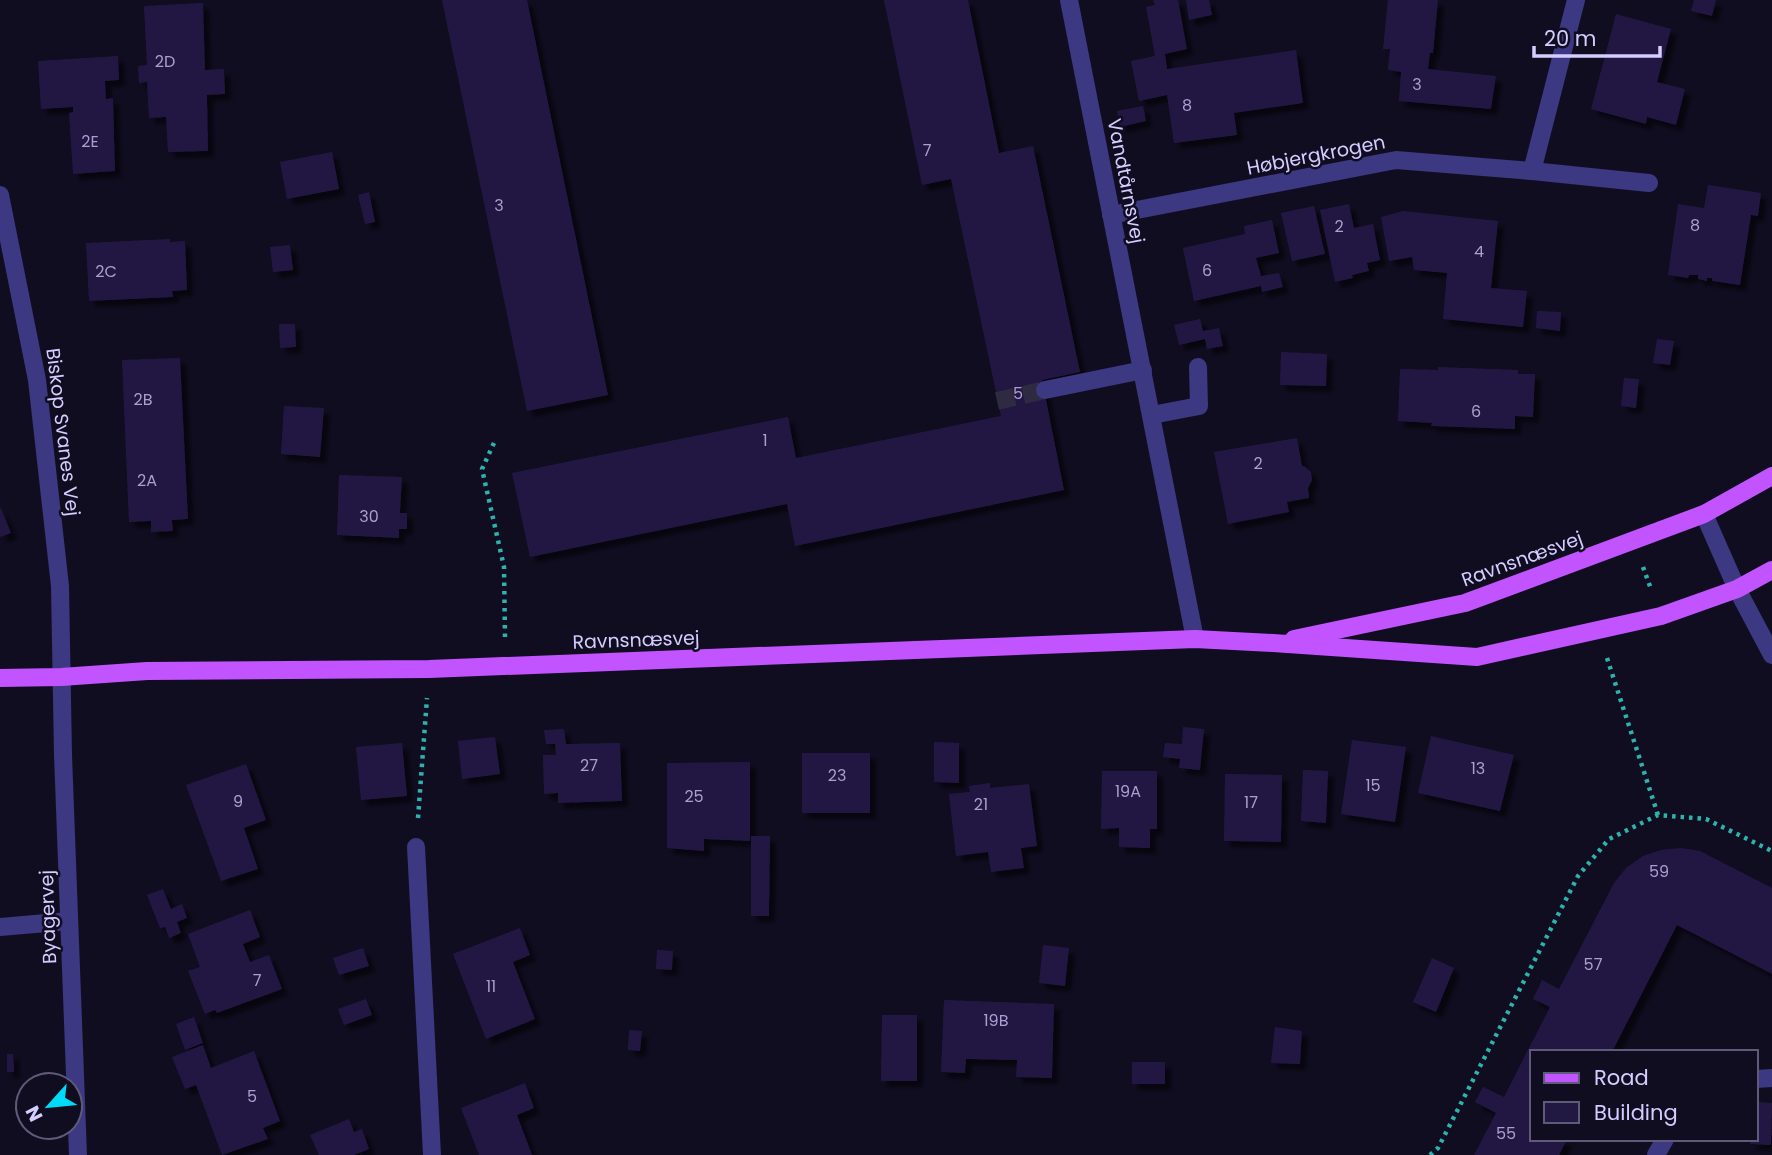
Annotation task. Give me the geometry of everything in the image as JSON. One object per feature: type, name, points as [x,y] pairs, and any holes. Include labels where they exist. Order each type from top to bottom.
[{"type":"main road","name":"Ravnsnæsvej","points":[[1273,643],[1465,603],[1704,514],[1772,476]]},
{"type":"main road","name":"Ravnsnæsvej","points":[[0,678],[147,671],[429,669],[1195,639],[1478,657],[1661,616],[1737,589],[1772,570]]},
{"type":"street","name":"Vandtårnsvej","points":[[1069,0],[1195,639]]},
{"type":"street","points":[[1532,171],[1576,0]]},
{"type":"street","name":"Høbjergkrogen","points":[[1111,215],[1396,160],[1648,183]]},
{"type":"street","name":"Biskop Svanes Vej","points":[[0,195],[37,380],[60,586],[61,677]]},
{"type":"street","points":[[1152,415],[1199,405],[1198,367]]},
{"type":"street","points":[[1045,390],[1143,370]]},
{"type":"street","points":[[1704,514],[1737,589],[1772,655]]},
{"type":"street","name":"Byagervej","points":[[61,677],[78,1155]]},
{"type":"street","points":[[416,847],[432,1155]]},
{"type":"street","points":[[0,927],[69,920]]},
{"type":"path","points":[[494,443],[482,469],[504,567],[506,666]]},
{"type":"path","points":[[1634,541],[1661,616]]},
{"type":"path","points":[[1598,630],[1658,815]]},
{"type":"path","points":[[416,847],[425,720]]},
{"type":"path","points":[[1430,1155],[1438,1148],[1578,876],[1609,839],[1658,815],[1706,818],[1772,850]]},
{"type":"building","points":[[442,0],[527,0],[608,395],[527,411]]},
{"type":"building","points":[[884,0],[968,0],[999,153],[1033,146],[1080,372],[1042,380],[1064,490],[795,546],[787,504],[530,557],[512,473],[788,417],[796,458],[1001,416],[951,179],[922,185]]},
{"type":"building","points":[[1153,0],[1178,0],[1187,49],[1165,54],[1167,69],[1296,50],[1303,103],[1234,113],[1237,135],[1174,143],[1167,95],[1139,101],[1131,61],[1155,56],[1146,7],[1155,5]]},
{"type":"building","points":[[1186,0],[1209,0],[1212,15],[1189,20]]},
{"type":"building","points":[[1388,0],[1438,0],[1433,53],[1430,53],[1428,69],[1496,76],[1491,109],[1399,101],[1401,72],[1388,70],[1390,49],[1383,49]]},
{"type":"building","points":[[1694,0],[1716,0],[1712,16],[1691,11]]},
{"type":"building","points":[[203,3],[205,70],[224,69],[225,94],[207,95],[208,151],[168,152],[166,117],[149,118],[147,82],[139,83],[138,66],[147,65],[144,6]]},
{"type":"building","points":[[1616,14],[1671,29],[1657,82],[1685,89],[1676,125],[1647,117],[1646,124],[1591,109]]},
{"type":"building","points":[[118,56],[119,80],[105,81],[106,99],[113,98],[115,171],[73,174],[69,113],[73,112],[73,107],[41,109],[38,61]]},
{"type":"building","points":[[1143,106],[1146,121],[1120,127],[1117,111]]},
{"type":"building","points":[[332,152],[339,189],[287,199],[280,162]]},
{"type":"building","points":[[1708,185],[1761,193],[1758,216],[1751,215],[1740,285],[1712,281],[1712,278],[1707,278],[1707,281],[1698,279],[1698,275],[1689,275],[1688,278],[1668,275],[1678,204],[1704,208]]},
{"type":"building","points":[[369,192],[375,222],[365,224],[358,195]]},
{"type":"building","points":[[1349,204],[1354,228],[1373,224],[1380,260],[1367,263],[1369,271],[1335,282],[1320,210]]},
{"type":"building","points":[[1314,206],[1325,254],[1292,261],[1281,213]]},
{"type":"building","points":[[1403,211],[1498,221],[1491,288],[1527,291],[1523,327],[1443,319],[1447,273],[1414,270],[1412,257],[1389,261],[1381,217]]},
{"type":"building","points":[[1272,220],[1279,253],[1256,258],[1261,276],[1279,273],[1283,287],[1262,292],[1261,286],[1194,301],[1183,248],[1245,234],[1244,226]]},
{"type":"building","points":[[170,239],[170,242],[185,241],[187,290],[172,291],[173,297],[89,301],[86,243]]},
{"type":"building","points":[[290,245],[293,270],[273,272],[270,247]]},
{"type":"building","points":[[1537,311],[1561,312],[1560,331],[1536,328]]},
{"type":"building","points":[[1200,319],[1203,331],[1219,328],[1223,346],[1207,349],[1205,339],[1179,345],[1174,325]]},
{"type":"building","points":[[279,324],[295,324],[296,347],[280,348]]},
{"type":"building","points":[[1657,339],[1674,341],[1670,365],[1653,363]]},
{"type":"building","points":[[1281,352],[1327,354],[1326,386],[1280,385]]},
{"type":"building","points":[[180,358],[188,519],[172,520],[173,531],[151,532],[151,521],[129,522],[122,360]]},
{"type":"building","points":[[1438,367],[1518,370],[1518,374],[1535,374],[1533,417],[1515,416],[1515,429],[1431,426],[1432,423],[1398,421],[1400,369],[1438,370]]},
{"type":"building","points":[[1624,378],[1639,379],[1636,408],[1621,406]]},
{"type":"building","points":[[284,406],[324,408],[320,457],[281,454]]},
{"type":"building","points":[[1297,438],[1302,466],[1311,472],[1309,498],[1287,502],[1289,512],[1228,524],[1214,452]]},
{"type":"building","points":[[339,475],[402,477],[400,513],[407,513],[407,529],[399,529],[399,538],[337,535]]},
{"type":"building","points":[[0,506],[11,533],[0,537]]},
{"type":"building","points":[[1183,727],[1204,729],[1200,770],[1179,768],[1180,759],[1163,757],[1165,743],[1182,744]]},
{"type":"building","points":[[564,729],[566,744],[620,743],[622,801],[558,803],[558,793],[544,794],[543,755],[556,755],[555,744],[546,744],[544,730]]},
{"type":"building","points":[[1431,736],[1514,755],[1500,811],[1418,793]]},
{"type":"building","points":[[495,737],[500,774],[462,779],[458,741]]},
{"type":"building","points":[[1352,740],[1406,747],[1395,822],[1341,814]]},
{"type":"building","points":[[934,742],[959,743],[959,783],[934,782]]},
{"type":"building","points":[[402,743],[407,796],[361,800],[356,747]]},
{"type":"building","points":[[802,753],[870,753],[870,813],[802,813]]},
{"type":"building","points":[[750,762],[750,841],[704,839],[704,851],[667,848],[667,763]]},
{"type":"building","points":[[246,764],[266,820],[244,828],[258,869],[221,881],[186,785]]},
{"type":"building","points":[[1303,770],[1328,771],[1326,823],[1301,821]]},
{"type":"building","points":[[1102,771],[1157,771],[1157,829],[1150,829],[1150,848],[1119,847],[1119,828],[1101,829]]},
{"type":"building","points":[[1225,774],[1282,775],[1281,842],[1224,841]]},
{"type":"building","points":[[990,783],[990,788],[1029,784],[1037,846],[1021,848],[1024,868],[991,872],[988,852],[956,856],[949,794],[970,792],[969,786]]},
{"type":"building","points":[[751,836],[770,836],[769,916],[751,916]]},
{"type":"building","points":[[1681,848],[1700,851],[1772,888],[1772,974],[1677,925],[1613,1050],[1530,1050],[1530,1141],[1566,1141],[1559,1155],[1474,1155],[1496,1113],[1475,1102],[1483,1087],[1504,1097],[1550,1007],[1533,999],[1542,980],[1559,989],[1614,883],[1626,868],[1643,856],[1661,850]]},
{"type":"building","points":[[163,889],[171,909],[182,904],[187,918],[177,922],[181,933],[169,938],[165,927],[160,928],[147,895]]},
{"type":"building","points":[[250,910],[260,937],[243,944],[250,962],[269,955],[282,989],[217,1013],[215,1010],[205,1014],[188,971],[200,967],[188,934]]},
{"type":"building","points":[[520,928],[530,955],[513,962],[535,1019],[486,1039],[453,954]]},
{"type":"building","points":[[1043,945],[1069,948],[1065,986],[1039,983]]},
{"type":"building","points":[[363,948],[369,966],[339,975],[333,958]]},
{"type":"building","points":[[657,950],[673,951],[672,970],[656,969]]},
{"type":"building","points":[[1432,958],[1454,968],[1436,1012],[1413,1002]]},
{"type":"building","points":[[366,999],[372,1015],[344,1025],[338,1009]]},
{"type":"building","points":[[944,1000],[1054,1004],[1052,1078],[1016,1077],[1017,1060],[966,1059],[965,1073],[941,1072]]},
{"type":"building","points":[[882,1015],[917,1015],[917,1081],[881,1081]]},
{"type":"building","points":[[194,1017],[203,1043],[185,1050],[176,1024]]},
{"type":"building","points":[[1275,1027],[1302,1031],[1300,1064],[1271,1063]]},
{"type":"building","points":[[629,1030],[642,1031],[640,1051],[628,1050]]},
{"type":"building","points":[[203,1045],[211,1068],[254,1051],[280,1121],[263,1128],[268,1139],[222,1155],[196,1085],[185,1089],[172,1057]]},
{"type":"building","points":[[7,1054],[13,1054],[14,1072],[7,1072]]},
{"type":"building","points":[[1132,1062],[1165,1062],[1165,1084],[1132,1084]]},
{"type":"building","points":[[525,1083],[534,1108],[517,1115],[532,1155],[479,1155],[461,1108]]},
{"type":"building","points":[[1758,1102],[1772,1103],[1771,1145],[1750,1144],[1750,1141],[1758,1141]]},
{"type":"building","points":[[349,1119],[354,1132],[362,1129],[369,1149],[354,1155],[319,1155],[310,1135]]},
{"type":"tunnel","points":[[997,401],[1045,390]]}]
